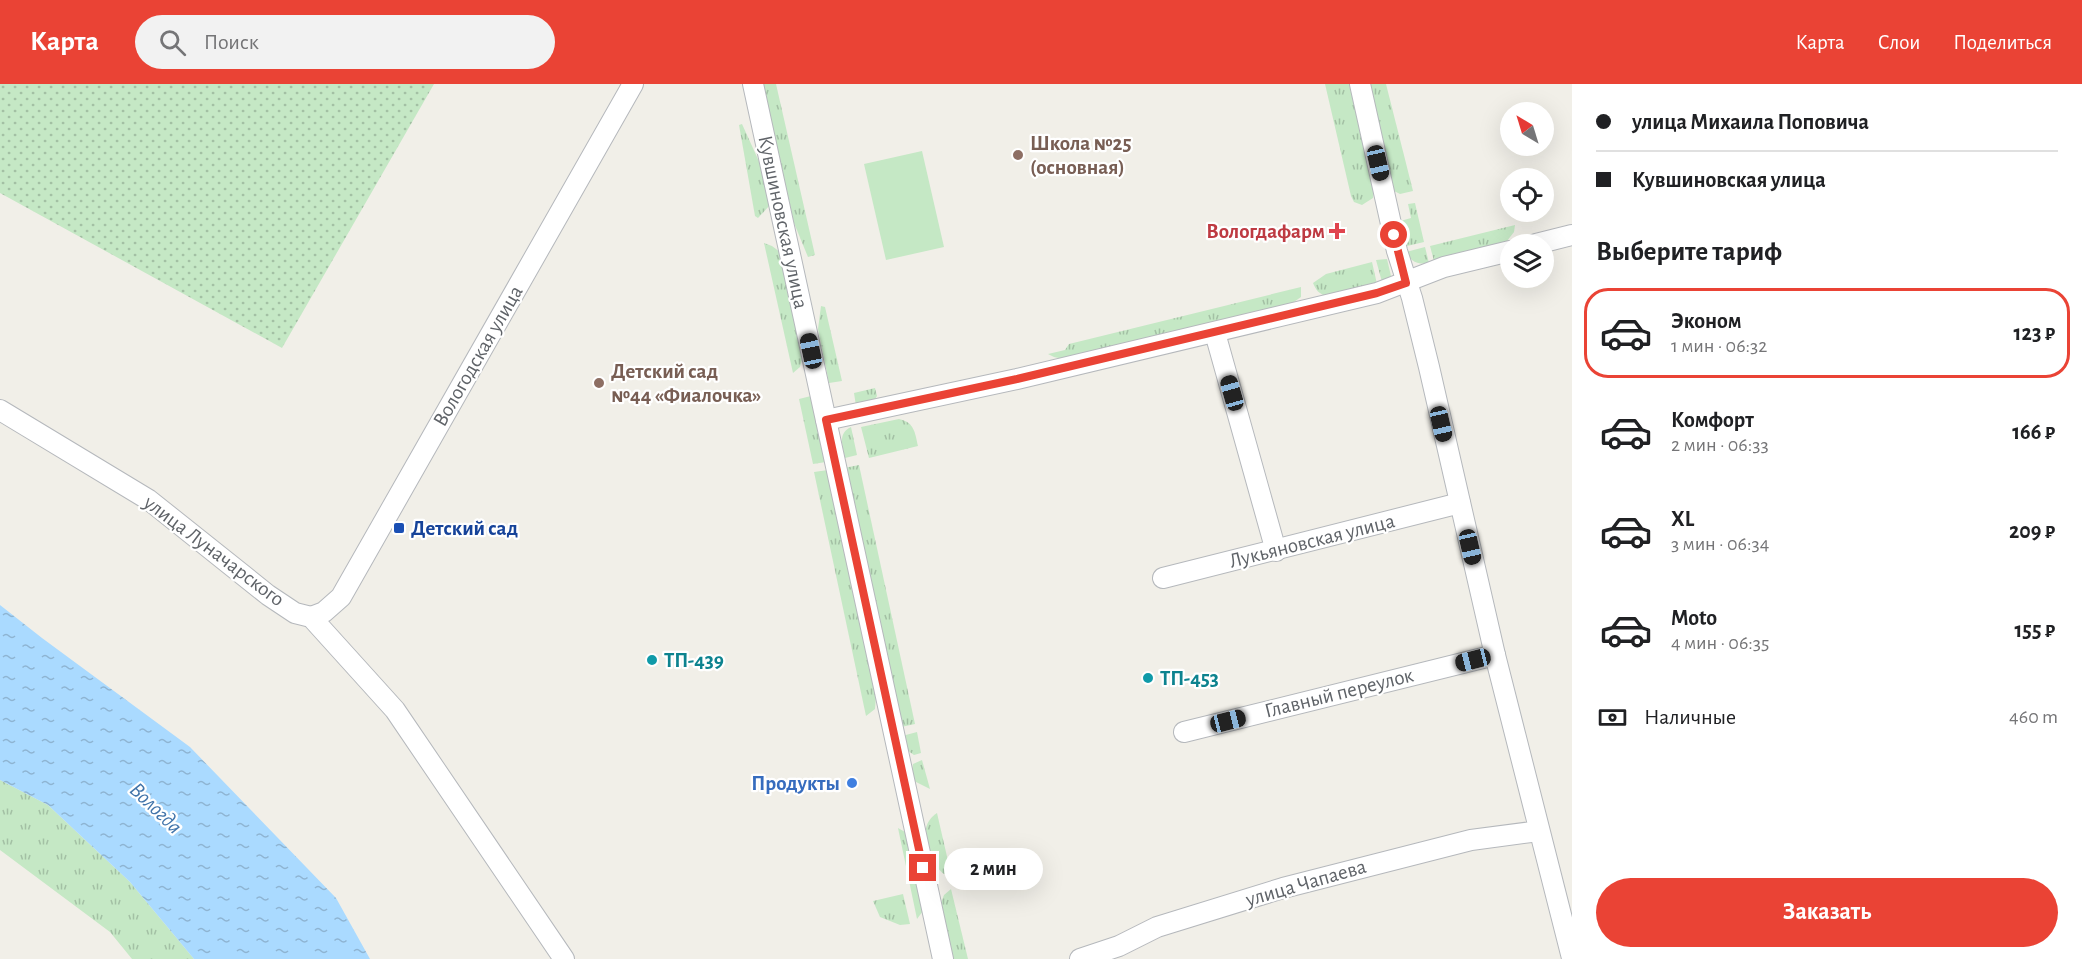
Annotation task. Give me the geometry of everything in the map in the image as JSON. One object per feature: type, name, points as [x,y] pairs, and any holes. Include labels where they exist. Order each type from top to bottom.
[{"type":"street","name":"Вологодская улица","points":[[311,617],[324,612],[341,597],[633,84]]},
{"type":"street","name":"Кувшиновская улица","points":[[753,84],[943,959]]},
{"type":"street","points":[[1360,84],[1406,283],[1412,298],[1429,367],[1495,655],[1572,958]]},
{"type":"street","points":[[1554,240],[1572,236]]},
{"type":"street","points":[[826,420],[1017,379],[1377,293],[1444,267],[1500,253]]},
{"type":"street","points":[[1215,333],[1276,551]]},
{"type":"street","name":"улица Луначарского","points":[[0,410],[149,500],[268,595],[295,613],[311,617],[395,711],[564,959]]},
{"type":"street","name":"Лукьяновская улица","points":[[1163,578],[1460,503]]},
{"type":"street","name":"Главный переулок","points":[[1184,732],[1495,655]]},
{"type":"street","name":"улица Чапаева","points":[[1080,959],[1119,946],[1157,927],[1283,888],[1471,840],[1539,831]]},
{"type":"green space","points":[[0,84],[434,84],[282,348],[0,193]]},
{"type":"green space","points":[[763,84],[776,84],[815,255],[808,257],[794,223]]},
{"type":"green space","points":[[1325,84],[1349,84],[1374,190],[1373,198],[1362,205],[1354,202],[1351,196]]},
{"type":"green space","points":[[1365,84],[1386,84],[1413,191],[1400,194],[1390,186]]},
{"type":"green space","points":[[742,124],[762,168],[770,205],[758,218],[755,216],[739,125]]},
{"type":"green space","points":[[922,151],[944,247],[886,260],[864,164]]},
{"type":"green space","points":[[1415,203],[1424,242],[1403,247],[1397,222],[1411,218],[1408,204]]},
{"type":"green space","points":[[1515,225],[1512,234],[1500,234],[1500,243],[1434,261],[1430,246]]},
{"type":"green space","points":[[764,243],[780,252],[803,355],[800,367],[793,373]]},
{"type":"green space","points":[[1425,247],[1429,263],[1415,262],[1406,252]]},
{"type":"green space","points":[[1387,259],[1391,276],[1382,282],[1376,260]]},
{"type":"green space","points":[[1372,262],[1377,284],[1326,296],[1318,291],[1313,283],[1326,274]]},
{"type":"green space","points":[[1301,287],[1301,297],[1291,304],[1063,359],[1048,354],[1065,350],[1069,344]]},
{"type":"green space","points":[[821,306],[825,307],[842,381],[829,383],[818,329]]},
{"type":"green space","points":[[875,388],[877,396],[874,401],[856,406],[854,393]]},
{"type":"green space","points":[[811,396],[826,462],[813,464],[799,399]]},
{"type":"green space","points":[[899,419],[911,425],[918,446],[869,458],[861,427]]},
{"type":"green space","points":[[851,427],[857,455],[845,458],[842,436]]},
{"type":"green space","points":[[859,465],[915,724],[901,727],[844,468]]},
{"type":"green space","points":[[828,470],[876,696],[875,709],[866,716],[814,472]]},
{"type":"green space","points":[[917,732],[921,753],[914,755],[907,750],[902,736]]},
{"type":"green space","points":[[922,760],[930,789],[914,781],[913,764]]},
{"type":"green space","points":[[0,780],[48,805],[130,882],[194,959],[132,959],[110,932],[0,850]]},
{"type":"green space","points":[[937,813],[951,874],[944,874],[940,871],[927,840],[927,824]]},
{"type":"green space","points":[[898,828],[905,832],[907,837],[923,911],[917,919]]},
{"type":"green space","points":[[951,889],[968,959],[953,959],[941,903],[944,895]]},
{"type":"green space","points":[[903,894],[910,924],[900,925],[880,917],[873,901]]},
{"type":"water","name":"Вологда","points":[[0,605],[190,747],[336,898],[370,959],[194,959],[130,882],[48,805],[0,780]]},
{"type":"place","name":"Школа №25 (основная)","points":[[1018,155]]},
{"type":"place","name":"Вологдафарм","points":[[1337,231]]},
{"type":"place","name":"Детский сад №44 «Фиалочка»","points":[[599,383]]},
{"type":"place","name":"Детский сад","points":[[399,528]]},
{"type":"place","name":"ТП-439","points":[[652,660]]},
{"type":"place","name":"ТП-453","points":[[1148,678]]},
{"type":"place","name":"Продукты","points":[[852,783]]},
{"type":"route","points":[[923,868],[826,420],[1017,379],[1377,293],[1406,283],[1394,235]]}]
